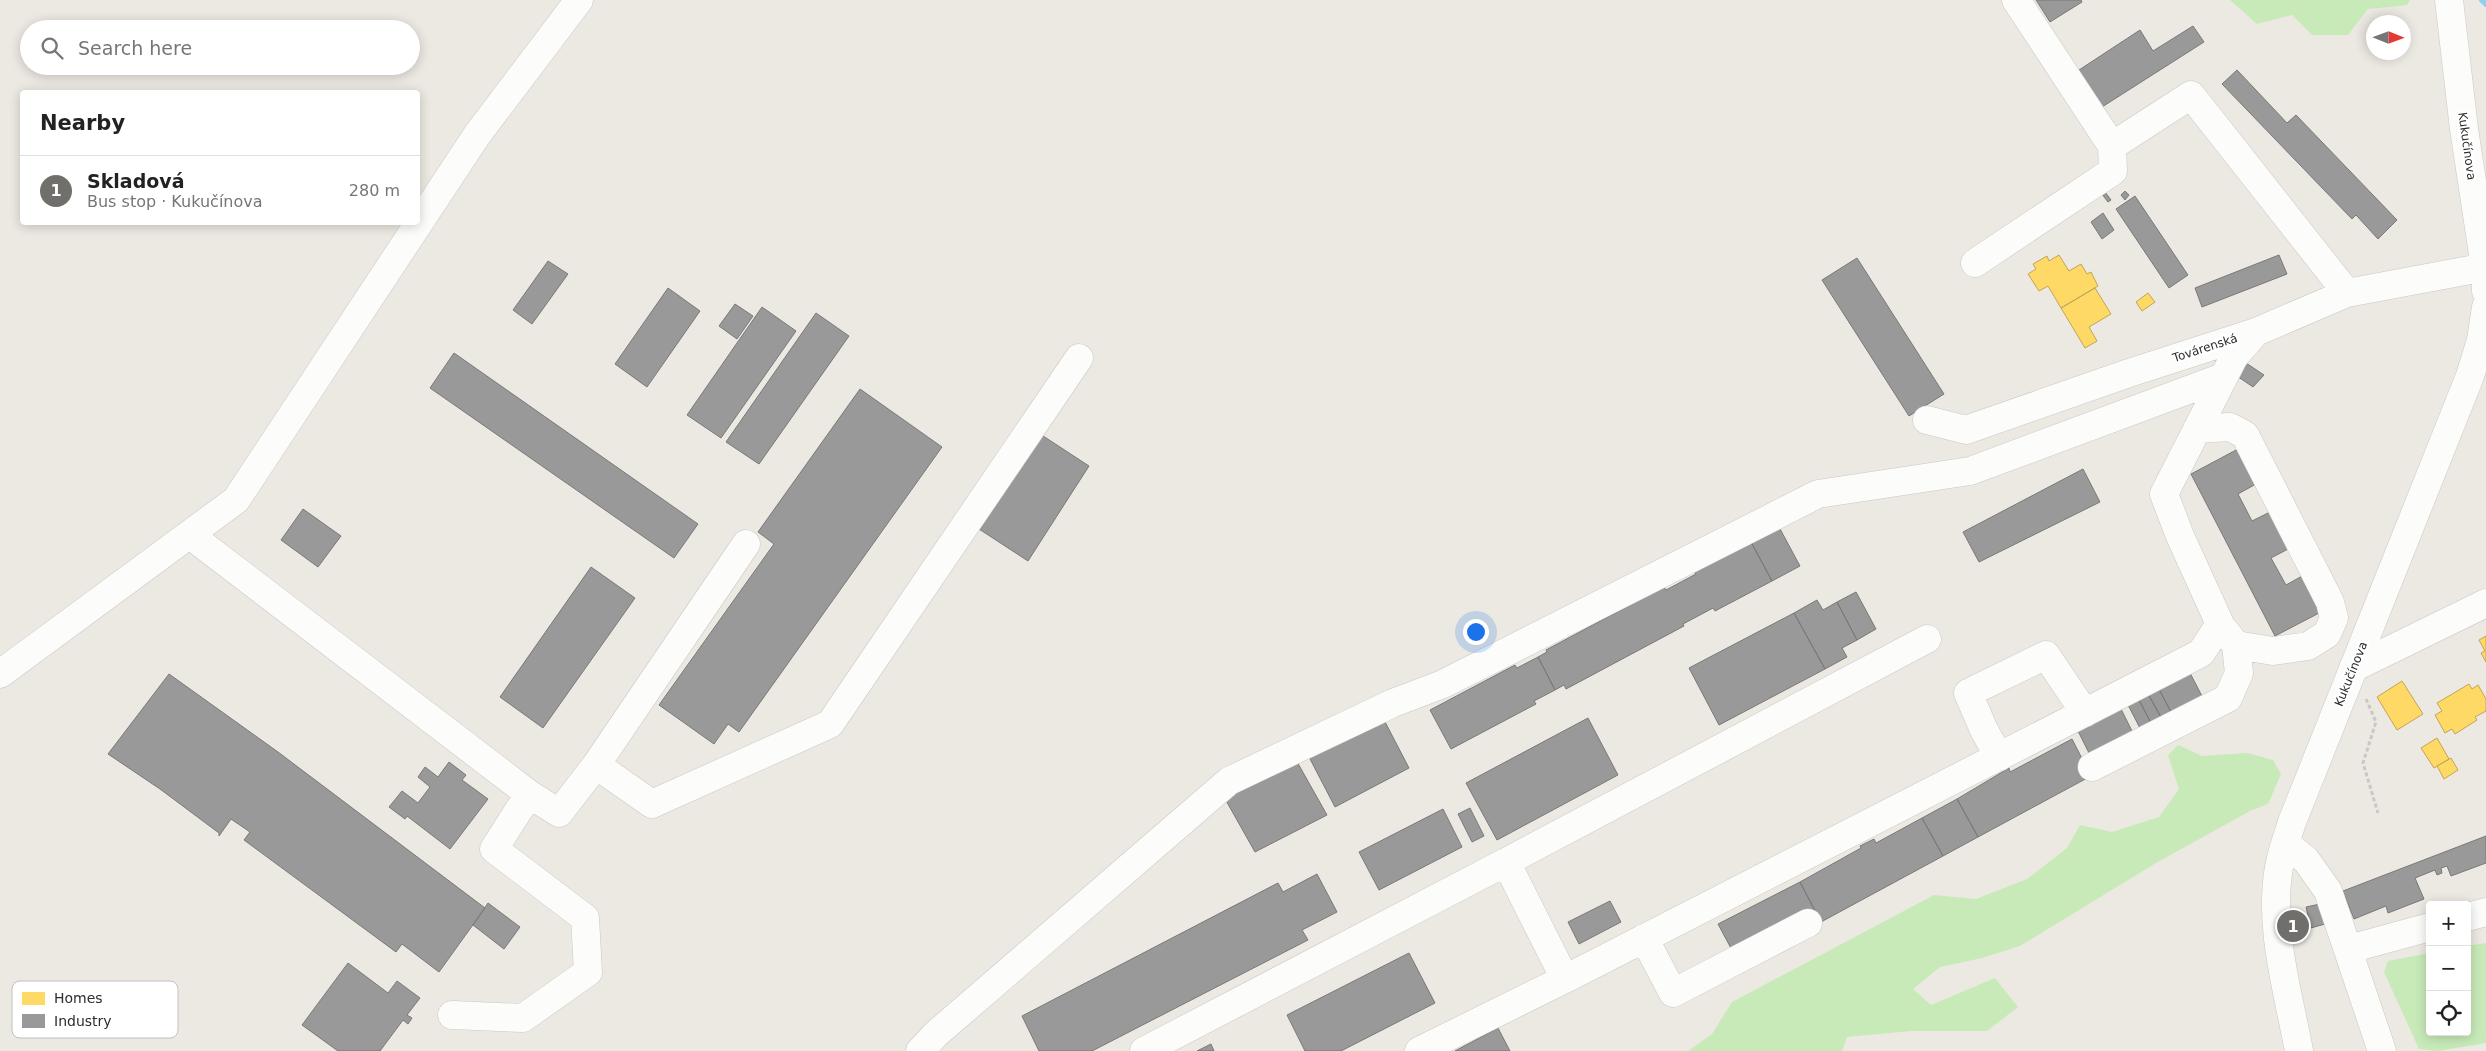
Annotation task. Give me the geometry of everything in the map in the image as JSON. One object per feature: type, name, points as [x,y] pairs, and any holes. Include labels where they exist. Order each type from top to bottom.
[{"type":"street","points":[[420,221],[477,135],[579,0]]},
{"type":"street","points":[[1975,263],[2113,171],[2112,146],[2016,0]]},
{"type":"street","name":"Kukučínova","points":[[2450,6],[2464,129],[2486,275]]},
{"type":"street","points":[[2112,146],[2191,95],[2347,293]]},
{"type":"street","points":[[0,674],[236,500],[418,225]]},
{"type":"street","name":"Továrenská","points":[[1927,420],[1966,430],[2129,373],[2256,332],[2347,293],[2486,275]]},
{"type":"street","name":"Kukučínova","points":[[2299,1051],[2276,912],[2280,864],[2285,843],[2470,376],[2481,340],[2486,307]]},
{"type":"street","points":[[2092,767],[2228,698],[2239,673],[2228,635],[2180,536],[2164,494],[2222,377],[2234,357],[2256,332]]},
{"type":"street","points":[[596,765],[652,804],[830,724],[1079,358]]},
{"type":"street","points":[[920,1051],[936,1034],[1229,781],[1393,704],[1444,684],[1818,494],[1970,471],[2222,377]]},
{"type":"street","points":[[2197,429],[2230,427],[2245,435],[2330,602],[2334,618],[2327,634],[2308,646],[2273,651],[2228,635]]},
{"type":"street","points":[[190,535],[529,794],[559,813],[596,765],[746,544]]},
{"type":"street","points":[[2353,668],[2486,602]]},
{"type":"street","points":[[1418,1051],[1565,979],[1999,757],[2201,653],[2228,635]]},
{"type":"street","points":[[1144,1051],[1927,639]]},
{"type":"street","points":[[1999,757],[1984,730],[1968,693],[2046,655],[2084,713]]},
{"type":"street","points":[[452,1015],[523,1018],[588,972],[585,918],[494,849],[529,794]]},
{"type":"street","points":[[2285,843],[2306,860],[2328,891],[2382,1051]]},
{"type":"street","points":[[1506,862],[1565,979]]},
{"type":"street","points":[[2471,916],[2486,912]]},
{"type":"street","points":[[1644,938],[1672,993],[1808,923]]},
{"type":"street","points":[[2348,949],[2426,928]]},
{"type":"path","points":[[2353,668],[2376,722],[2363,763],[2378,813]]},
{"type":"green space","points":[[2230,0],[2410,0],[2407,5],[2368,9],[2348,35],[2312,35],[2292,15],[2257,24]]},
{"type":"green space","points":[[2178,745],[2202,756],[2247,753],[2273,760],[2281,774],[2268,804],[2250,811],[2156,863],[2020,946],[1982,958],[1940,967],[1913,989],[1931,1005],[1995,978],[2018,1007],[1987,1031],[1912,1031],[1847,1037],[1842,1051],[1688,1051],[1712,1034],[1732,1002],[1934,895],[1976,899],[2027,879],[2067,848],[2080,825],[2112,832],[2159,817],[2179,789],[2168,755]]},
{"type":"green space","points":[[2486,943],[2486,1043],[2438,1051],[2419,1049],[2384,972],[2388,961],[2426,954],[2426,1036],[2471,1036],[2471,945]]},
{"type":"building: Homes","points":[[2059,255],[2069,271],[2081,264],[2087,274],[2091,272],[2098,286],[2061,308],[2048,286],[2039,291],[2028,274],[2036,269],[2033,264],[2047,256],[2049,261]]},
{"type":"building: Homes","points":[[2095,288],[2111,314],[2089,327],[2097,341],[2085,348],[2061,308]]},
{"type":"building: Homes","points":[[2148,293],[2155,302],[2142,311],[2136,302]]},
{"type":"building: Homes","points":[[2486,636],[2486,662],[2481,653],[2485,651],[2479,640]]},
{"type":"building: Homes","points":[[2402,681],[2423,714],[2397,730],[2377,697]]},
{"type":"building: Homes","points":[[2469,684],[2472,689],[2478,685],[2486,699],[2486,711],[2475,717],[2477,720],[2455,734],[2452,729],[2445,733],[2435,715],[2442,711],[2437,703]]},
{"type":"building: Homes","points":[[2437,738],[2449,759],[2434,768],[2421,748]]},
{"type":"building: Homes","points":[[2451,758],[2458,770],[2444,779],[2437,766]]},
{"type":"building: Industry","points":[[2036,0],[2081,0],[2082,2],[2050,22]]},
{"type":"building: Industry","points":[[2193,26],[2204,42],[2102,107],[2079,70],[2140,30],[2153,51]]},
{"type":"building: Industry","points":[[2237,70],[2287,123],[2296,115],[2397,220],[2378,239],[2356,215],[2352,219],[2222,84]]},
{"type":"building: Industry","points":[[2125,191],[2129,195],[2125,200],[2121,195]]},
{"type":"building: Industry","points":[[2105,192],[2111,200],[2108,202],[2102,194]]},
{"type":"building: Industry","points":[[2135,196],[2188,275],[2169,288],[2116,209]]},
{"type":"building: Industry","points":[[2103,213],[2114,230],[2102,239],[2091,222]]},
{"type":"building: Industry","points":[[2279,255],[2287,274],[2202,307],[2195,288]]},
{"type":"building: Industry","points":[[1857,258],[1944,394],[1909,416],[1822,280]]},
{"type":"building: Industry","points":[[548,261],[568,274],[532,324],[513,310]]},
{"type":"building: Industry","points":[[668,288],[700,311],[647,387],[615,364]]},
{"type":"building: Industry","points":[[735,304],[753,316],[737,339],[719,326]]},
{"type":"building: Industry","points":[[762,307],[796,331],[721,438],[687,415]]},
{"type":"building: Industry","points":[[816,313],[849,336],[759,464],[726,442]]},
{"type":"building: Industry","points":[[454,353],[698,524],[674,558],[430,388]]},
{"type":"building: Industry","points":[[2243,361],[2264,375],[2253,387],[2234,374]]},
{"type":"building: Industry","points":[[860,389],[942,447],[739,732],[728,724],[714,744],[659,705],[774,544],[758,532]]},
{"type":"building: Industry","points":[[1040,434],[1089,466],[1028,561],[979,529]]},
{"type":"building: Industry","points":[[2238,449],[2256,484],[2238,494],[2252,521],[2272,511],[2290,548],[2271,558],[2286,585],[2304,575],[2323,611],[2275,636],[2191,474]]},
{"type":"building: Industry","points":[[2083,469],[2100,502],[1979,562],[1963,532]]},
{"type":"building: Industry","points":[[303,509],[341,536],[318,567],[281,540]]},
{"type":"building: Industry","points":[[1779,527],[1800,566],[1772,581],[1751,542]]},
{"type":"building: Industry","points":[[1751,542],[1772,581],[1715,611],[1713,608],[1683,624],[1684,626],[1566,689],[1564,685],[1555,690],[1538,657],[1547,652],[1546,650],[1664,587],[1666,590],[1696,574],[1694,572]]},
{"type":"building: Industry","points":[[591,567],[635,598],[543,728],[500,697]]},
{"type":"building: Industry","points":[[1856,592],[1876,629],[1857,640],[1837,602]]},
{"type":"building: Industry","points":[[1817,600],[1823,610],[1837,602],[1857,640],[1842,648],[1847,657],[1825,669],[1794,613]]},
{"type":"building: Industry","points":[[1794,613],[1825,669],[1719,725],[1689,668]]},
{"type":"building: Industry","points":[[1538,657],[1555,690],[1534,701],[1536,704],[1451,749],[1430,710],[1515,665],[1517,668]]},
{"type":"building: Industry","points":[[2189,671],[2204,700],[2173,716],[2158,687]]},
{"type":"building: Industry","points":[[169,674],[278,752],[485,908],[439,972],[402,944],[396,952],[244,840],[250,832],[231,819],[219,836],[219,833],[160,789],[108,754]]},
{"type":"building: Industry","points":[[2158,687],[2173,716],[2163,721],[2147,692]]},
{"type":"building: Industry","points":[[2147,692],[2163,721],[2153,727],[2138,698]]},
{"type":"building: Industry","points":[[2138,698],[2153,727],[2142,732],[2127,703]]},
{"type":"building: Industry","points":[[2119,705],[2133,733],[2090,755],[2076,727]]},
{"type":"building: Industry","points":[[1383,718],[1409,768],[1335,807],[1309,757]]},
{"type":"building: Industry","points":[[1588,718],[1618,775],[1497,840],[1466,783]]},
{"type":"building: Industry","points":[[2072,739],[2091,776],[1978,837],[1957,799],[2009,768],[2010,772]]},
{"type":"building: Industry","points":[[1296,760],[1327,815],[1255,852],[1224,797]]},
{"type":"building: Industry","points":[[449,762],[466,775],[462,780],[488,799],[450,849],[407,816],[405,819],[389,807],[402,791],[418,803],[430,787],[418,777],[425,767],[438,777]]},
{"type":"building: Industry","points":[[1957,799],[1978,837],[1943,856],[1922,818]]},
{"type":"building: Industry","points":[[1470,808],[1484,836],[1472,842],[1458,814]]},
{"type":"building: Industry","points":[[1443,809],[1462,847],[1379,890],[1359,852]]},
{"type":"building: Industry","points":[[1922,818],[1943,856],[1821,922],[1800,882],[1861,848],[1860,846],[1874,839],[1876,843]]},
{"type":"building: Industry","points":[[2486,836],[2486,863],[2451,876],[2447,866],[2441,868],[2442,873],[2437,875],[2435,870],[2415,878],[2424,899],[2388,913],[2386,906],[2354,919],[2343,891]]},
{"type":"building: Industry","points":[[1317,874],[1337,912],[1302,930],[1308,940],[1092,1051],[1039,1051],[1022,1016],[1278,883],[1283,892]]},
{"type":"building: Industry","points":[[1800,882],[1814,909],[1733,952],[1718,924]]},
{"type":"building: Industry","points":[[1610,901],[1621,922],[1579,944],[1568,922]]},
{"type":"building: Industry","points":[[488,903],[520,927],[504,949],[473,925]]},
{"type":"building: Industry","points":[[2320,904],[2325,924],[2311,928],[2306,907]]},
{"type":"building: Industry","points":[[1409,953],[1435,1003],[1341,1051],[1305,1051],[1287,1015]]},
{"type":"building: Industry","points":[[348,963],[388,993],[397,981],[420,998],[407,1015],[412,1018],[408,1024],[403,1020],[380,1051],[338,1051],[302,1025]]},
{"type":"building: Industry","points":[[1498,1028],[1510,1051],[1455,1051]]},
{"type":"building: Industry","points":[[1211,1044],[1214,1051],[1197,1051]]},
{"type":"waterway","points":[[2482,0],[2486,4]]},
{"type":"place","name":"Skladová","points":[[2293,926]]}]
